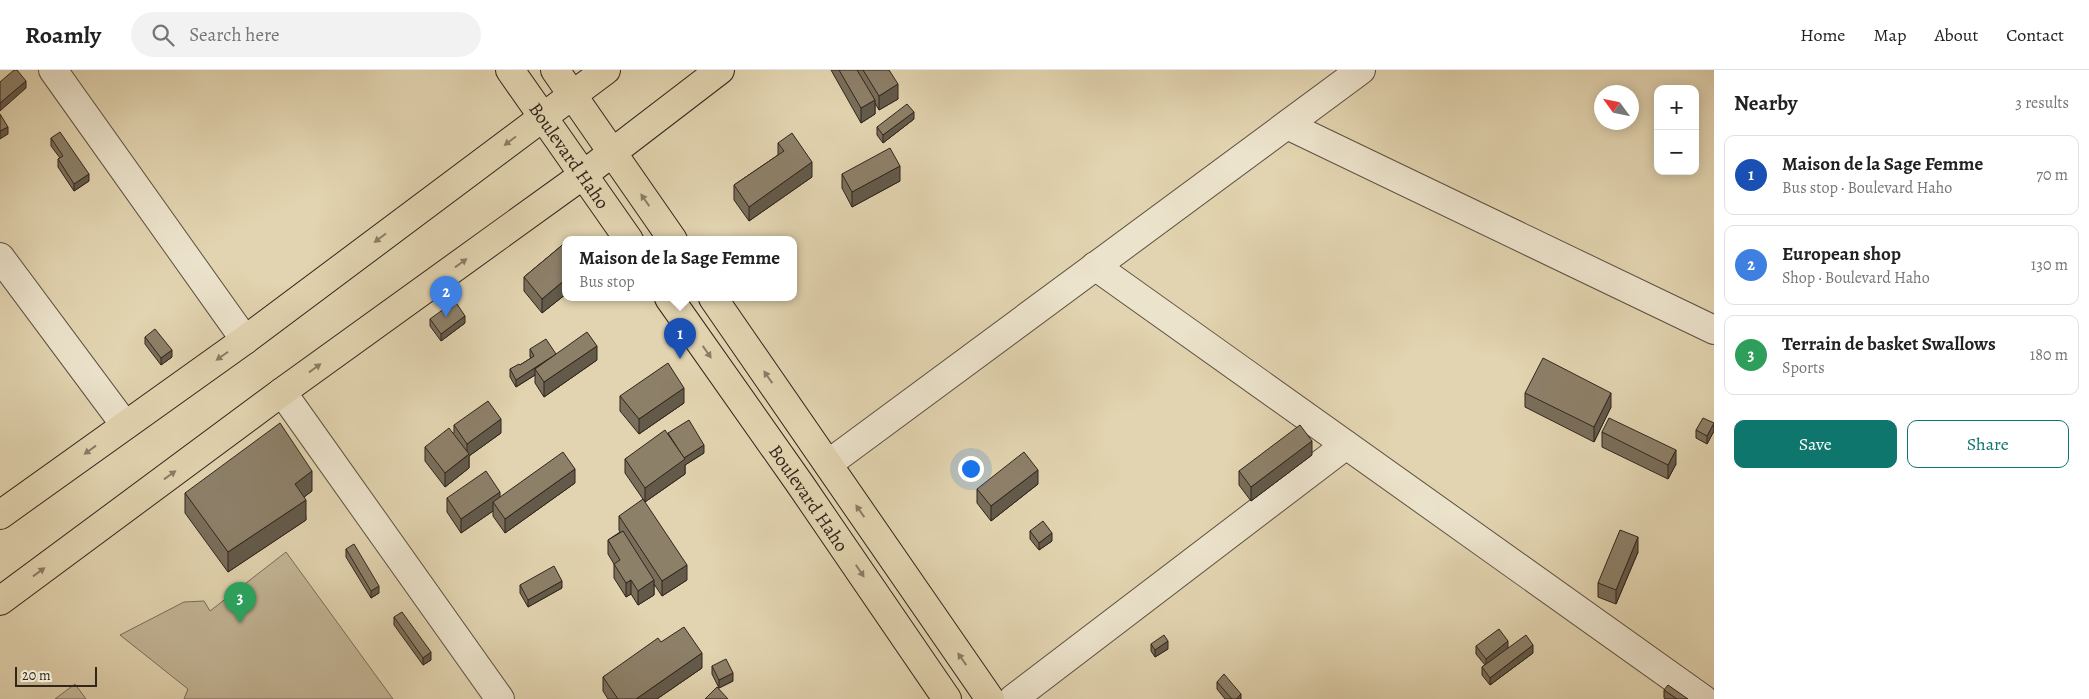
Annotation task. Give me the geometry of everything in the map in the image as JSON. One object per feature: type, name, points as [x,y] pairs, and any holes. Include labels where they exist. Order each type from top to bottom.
[{"type":"main road","name":"Boulevard Haho","points":[[510,70],[626,236]]},
{"type":"main road","name":"Boulevard Haho","points":[[555,70],[670,236]]},
{"type":"main road","points":[[0,515],[245,340],[606,70]]},
{"type":"main road","points":[[0,601],[282,392],[583,175],[720,70]]},
{"type":"main road","name":"Boulevard Haho","points":[[671,301],[800,484],[947,699]]},
{"type":"main road","name":"Boulevard Haho","points":[[715,301],[990,699]]},
{"type":"street","points":[[53,70],[245,340]]},
{"type":"street","points":[[828,464],[1361,70]]},
{"type":"street","points":[[1287,125],[1714,330]]},
{"type":"street","points":[[0,257],[125,425]]},
{"type":"street","points":[[1095,266],[1703,699]]},
{"type":"street","points":[[282,392],[500,699]]},
{"type":"street","points":[[1014,699],[1346,445]]},
{"type":"shaded area","points":[[286,552],[393,699],[184,699],[188,689],[120,635],[184,602],[204,601],[210,611]]},
{"type":"shaded area","points":[[75,684],[86,699],[55,699]]},
{"type":"building","points":[[14,70],[17,70],[26,81],[0,103],[0,82]]},
{"type":"building","points":[[839,70],[857,70],[875,100],[861,108]]},
{"type":"building","points":[[863,70],[889,70],[898,84],[879,96]]},
{"type":"building","points":[[907,104],[914,112],[883,135],[877,127]]},
{"type":"building","points":[[0,114],[8,127],[0,131]]},
{"type":"building","points":[[60,132],[89,174],[74,184],[58,159],[63,156],[51,138]]},
{"type":"building","points":[[792,133],[812,162],[749,207],[734,185],[784,151],[778,143]]},
{"type":"building","points":[[890,148],[900,166],[852,192],[842,174]]},
{"type":"building","points":[[562,245],[562,282],[542,299],[524,277]]},
{"type":"building","points":[[455,301],[465,316],[441,334],[430,319]]},
{"type":"building","points":[[155,329],[172,350],[161,358],[145,337]]},
{"type":"building","points":[[587,332],[597,346],[544,382],[535,369]]},
{"type":"building","points":[[546,339],[556,354],[516,380],[510,369],[534,356],[530,349]]},
{"type":"building","points":[[1543,358],[1611,393],[1594,427],[1525,393]]},
{"type":"building","points":[[668,363],[684,388],[639,419],[620,396]]},
{"type":"building","points":[[488,401],[501,419],[467,444],[454,425]]},
{"type":"building","points":[[1609,418],[1676,450],[1668,465],[1602,432]]},
{"type":"building","points":[[1703,418],[1714,423],[1707,436],[1696,430]]},
{"type":"building","points":[[689,420],[704,445],[684,458],[668,433]]},
{"type":"building","points":[[280,423],[312,471],[295,484],[306,500],[228,552],[185,493]]},
{"type":"building","points":[[1300,425],[1312,441],[1251,487],[1239,471]]},
{"type":"building","points":[[449,428],[469,454],[445,473],[425,447]]},
{"type":"building","points":[[665,430],[685,459],[645,488],[625,459]]},
{"type":"building","points":[[563,452],[575,469],[505,519],[493,502]]},
{"type":"building","points":[[1024,452],[1038,470],[991,506],[977,489]]},
{"type":"building","points":[[486,471],[500,492],[461,519],[447,498]]},
{"type":"building","points":[[643,499],[687,565],[662,581],[619,516]]},
{"type":"building","points":[[1043,521],[1052,533],[1039,543],[1030,531]]},
{"type":"building","points":[[1620,530],[1638,537],[1616,590],[1598,583]]},
{"type":"building","points":[[623,531],[654,580],[638,591],[631,580],[626,583],[614,564],[620,560],[608,540]]},
{"type":"building","points":[[354,544],[379,586],[371,591],[346,549]]},
{"type":"building","points":[[554,566],[562,581],[528,600],[520,585]]},
{"type":"building","points":[[402,612],[431,652],[423,658],[394,617]]},
{"type":"building","points":[[684,627],[702,653],[636,699],[618,699],[603,677],[658,638],[661,642]]},
{"type":"building","points":[[1499,629],[1508,641],[1486,659],[1476,646]]},
{"type":"building","points":[[1164,635],[1168,641],[1155,650],[1151,644]]},
{"type":"building","points":[[1526,635],[1533,645],[1490,678],[1482,667]]},
{"type":"building","points":[[726,659],[733,673],[719,680],[712,666]]},
{"type":"building","points":[[1224,674],[1241,694],[1236,699],[1232,699],[1217,682]]},
{"type":"building","points":[[1668,685],[1688,699],[1677,699],[1664,690]]},
{"type":"building","points":[[717,687],[728,699],[705,699]]},
{"type":"place","name":"European shop","points":[[446,317]]},
{"type":"place","name":"Maison de la Sage Femme","points":[[680,359]]},
{"type":"place","name":"Terrain de basket Swallows","points":[[240,623]]}]
